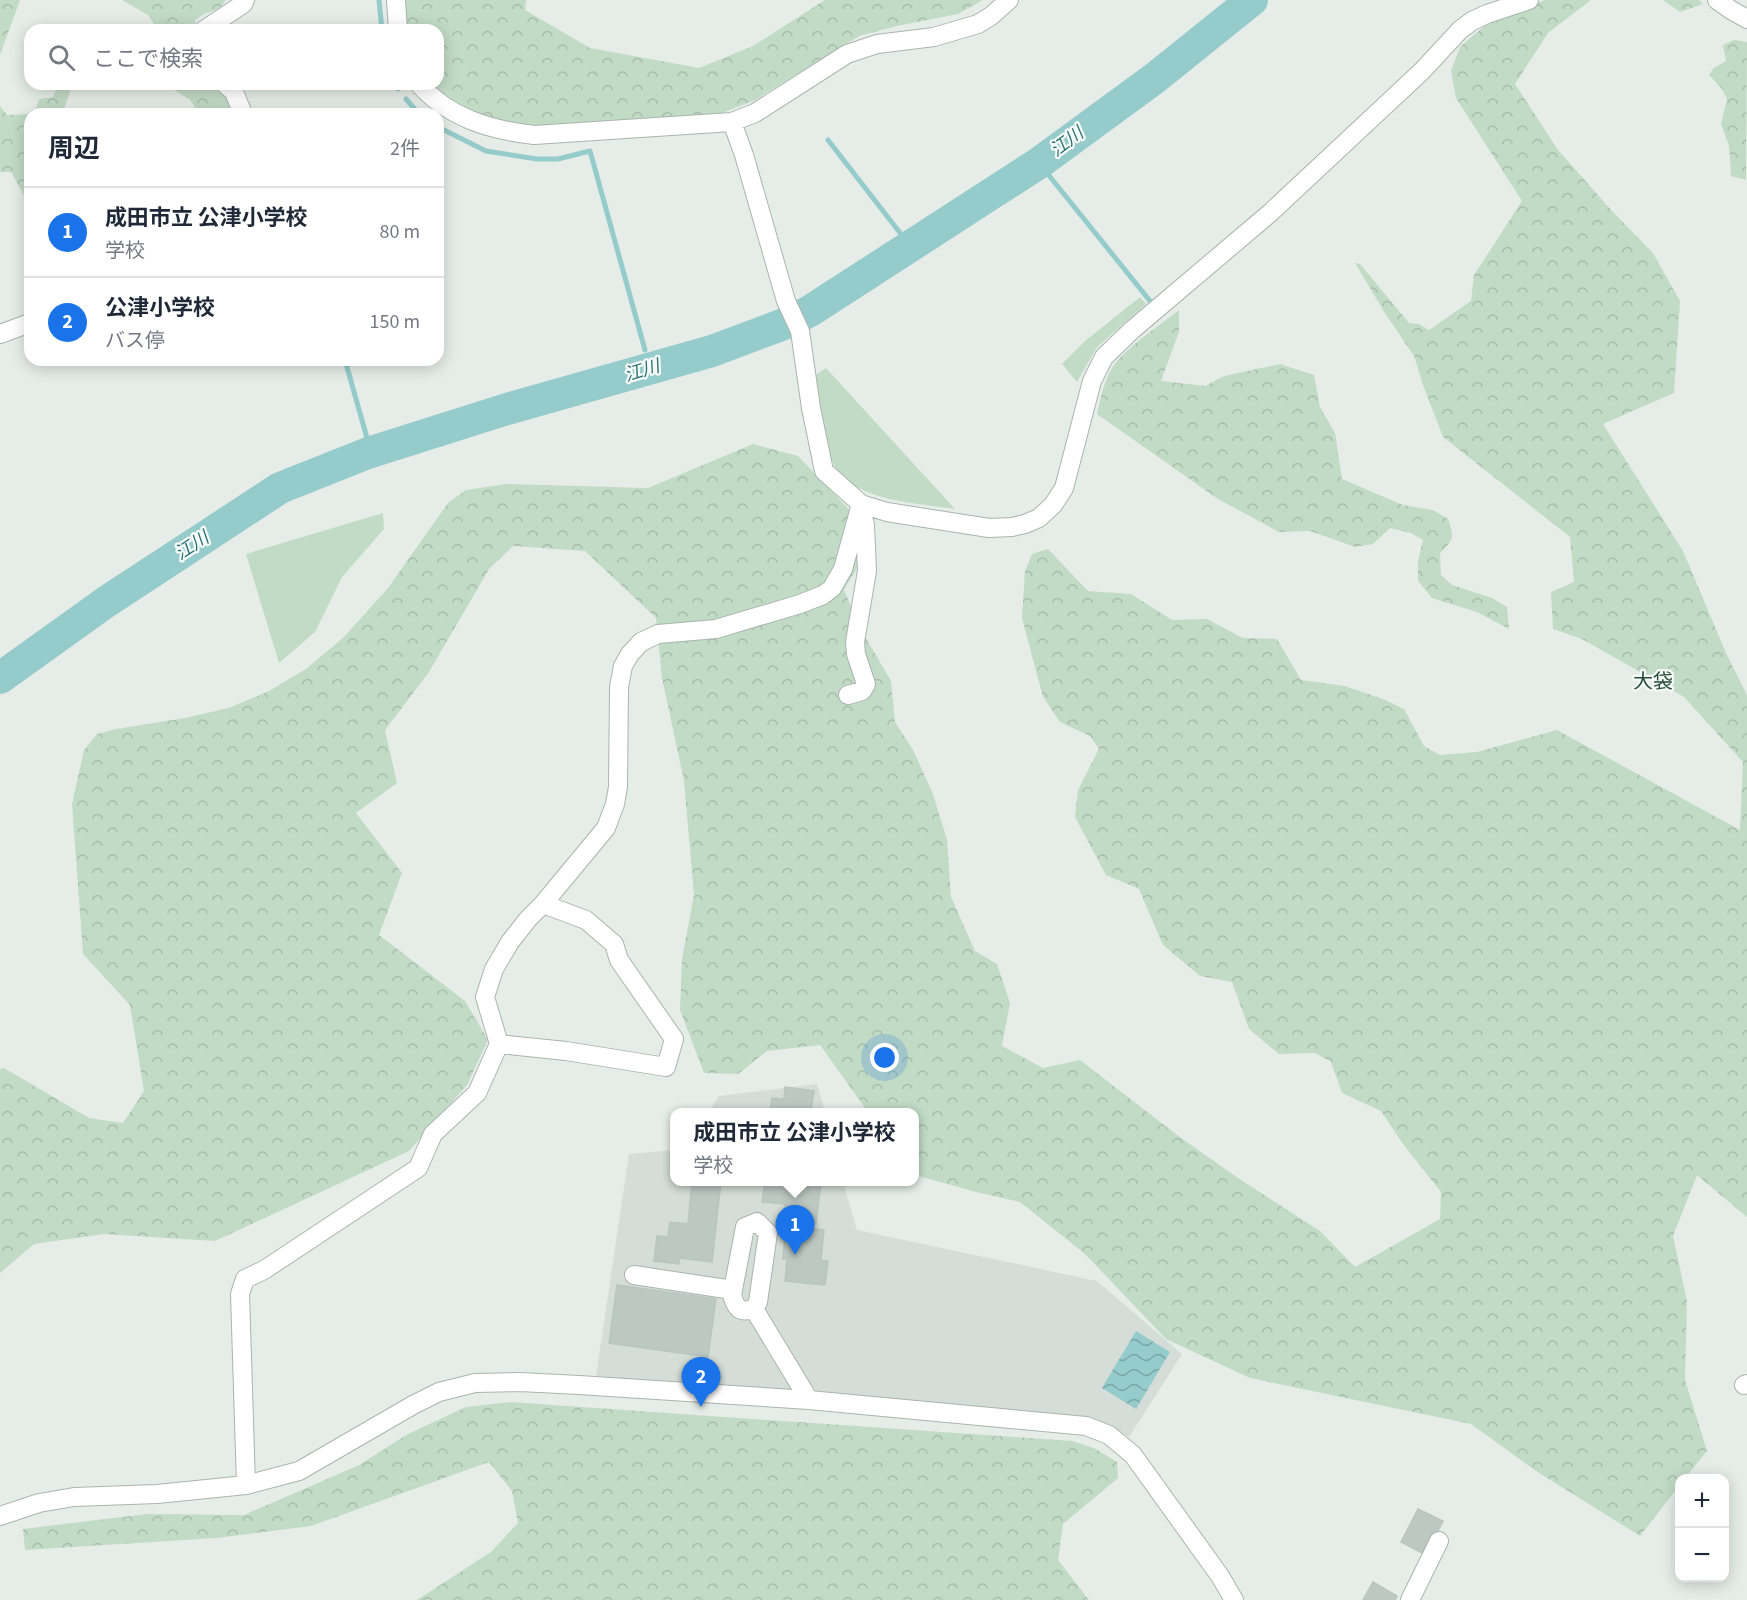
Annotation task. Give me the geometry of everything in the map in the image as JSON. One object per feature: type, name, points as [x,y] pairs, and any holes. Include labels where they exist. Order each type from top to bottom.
[{"type":"street","points":[[213,24],[243,4],[245,0]]},
{"type":"street","points":[[396,0],[398,24]]},
{"type":"street","points":[[424,90],[433,100],[450,111],[472,122],[505,132],[534,135],[732,122],[755,113],[847,54],[877,44],[934,37],[978,24],[1009,0]]},
{"type":"street","points":[[732,122],[744,155],[786,301],[800,331],[819,453],[824,471],[861,504],[887,512],[989,528],[1018,526],[1039,518],[1053,505],[1064,488],[1092,381],[1104,357],[1132,330],[1269,213],[1422,71],[1460,30],[1487,14],[1529,0]]},
{"type":"street","points":[[1717,0],[1747,19]]},
{"type":"street","points":[[232,90],[241,108]]},
{"type":"street","points":[[0,334],[24,325]]},
{"type":"street","points":[[848,695],[862,691],[866,684],[856,654],[855,642],[867,571],[865,525],[861,504]]},
{"type":"street","points":[[246,1485],[240,1294],[244,1279],[264,1270],[418,1168],[433,1134],[477,1093],[499,1044],[485,998],[494,969],[522,926],[606,828],[615,804],[618,787],[620,687],[623,666],[630,654],[641,642],[658,634],[716,629],[823,595],[832,588],[843,569],[861,504]]},
{"type":"street","points":[[499,1044],[566,1051],[666,1067],[674,1039],[619,960],[614,944],[586,920],[543,904]]},
{"type":"street","points":[[758,1222],[768,1233],[758,1302],[754,1309],[745,1312],[738,1309],[734,1303],[733,1290],[745,1227],[758,1222]]},
{"type":"street","points":[[634,1275],[733,1290]]},
{"type":"street","points":[[754,1309],[809,1400]]},
{"type":"street","points":[[0,1516],[39,1503],[74,1497],[157,1494],[246,1485],[299,1471],[332,1454],[413,1405],[439,1392],[475,1383],[555,1384],[809,1400],[1086,1426],[1109,1435],[1133,1455],[1147,1472],[1220,1576],[1234,1600]]},
{"type":"street","points":[[1410,1600],[1439,1541]]},
{"type":"shaded area","points":[[817,1084],[824,1108],[712,1108],[719,1096]]},
{"type":"shaded area","points":[[670,1150],[670,1186],[844,1186],[857,1230],[1097,1281],[1182,1354],[1129,1437],[1107,1424],[1081,1416],[596,1376],[629,1154]]},
{"type":"green space","points":[[0,0],[20,0],[0,55]]},
{"type":"green space","points":[[122,0],[226,0],[219,9],[195,20],[196,24],[154,24],[148,15]]},
{"type":"green space","points":[[404,0],[526,0],[525,10],[590,48],[699,68],[753,46],[825,0],[983,0],[958,14],[859,36],[755,100],[722,113],[541,127],[508,124],[479,117],[448,102],[435,90],[444,90],[444,24],[406,24]]},
{"type":"green space","points":[[1545,0],[1591,0],[1548,33],[1515,84],[1558,150],[1653,253],[1680,301],[1674,393],[1603,424],[1683,551],[1726,653],[1747,695],[1747,1217],[1697,1175],[1673,1236],[1687,1301],[1685,1380],[1707,1451],[1688,1474],[1675,1474],[1675,1491],[1640,1536],[1536,1471],[1471,1424],[1250,1378],[1166,1339],[1085,1254],[1020,1202],[919,1176],[919,1108],[865,1108],[820,1045],[767,1051],[738,1074],[704,1073],[680,1010],[682,959],[694,895],[684,781],[662,678],[656,618],[585,551],[513,546],[489,569],[429,672],[385,730],[397,783],[356,813],[402,873],[379,935],[465,1001],[488,1040],[467,1085],[409,1151],[215,1241],[104,1234],[34,1244],[0,1273],[0,1069],[4,1068],[89,1118],[123,1123],[144,1091],[130,1005],[83,954],[72,804],[84,750],[97,734],[229,708],[269,691],[306,669],[343,638],[388,588],[448,503],[466,490],[506,484],[648,488],[753,444],[798,456],[862,523],[866,553],[844,590],[863,633],[891,681],[895,722],[913,750],[933,794],[947,840],[951,897],[975,951],[997,964],[1010,1003],[1002,1046],[1043,1068],[1080,1060],[1181,1138],[1320,1231],[1355,1267],[1440,1219],[1441,1192],[1403,1144],[1381,1111],[1342,1093],[1331,1062],[1315,1053],[1279,1054],[1249,1029],[1232,982],[1200,976],[1163,945],[1139,889],[1106,875],[1075,817],[1078,790],[1099,749],[1090,736],[1060,722],[1043,697],[1022,618],[1025,571],[1032,554],[1048,549],[1088,591],[1131,594],[1172,620],[1207,619],[1243,638],[1277,639],[1301,680],[1345,686],[1404,709],[1424,746],[1440,755],[1477,752],[1557,730],[1740,830],[1743,762],[1684,697],[1582,639],[1553,629],[1551,592],[1574,582],[1570,537],[1443,437],[1414,356],[1355,263],[1360,264],[1409,323],[1419,324],[1429,330],[1471,301],[1474,275],[1522,201],[1456,98],[1451,71],[1460,47],[1489,22]]},
{"type":"green space","points":[[1663,0],[1699,0],[1703,4],[1680,12]]},
{"type":"green space","points":[[1734,40],[1747,42],[1746,180],[1731,176],[1729,146],[1721,124],[1727,99],[1722,89],[1709,75],[1714,68],[1726,61],[1723,45]]},
{"type":"green space","points":[[56,90],[71,90],[64,108],[36,108],[39,99],[53,97]]},
{"type":"green space","points":[[174,90],[225,90],[236,108],[195,108],[190,100]]},
{"type":"green space","points":[[0,106],[7,115],[24,114],[24,195],[11,172],[0,172]]},
{"type":"green space","points":[[1140,297],[1146,304],[1097,347],[1077,382],[1062,364],[1085,341]]},
{"type":"green space","points":[[1179,310],[1179,332],[1161,381],[1205,386],[1224,376],[1280,364],[1314,375],[1320,407],[1335,433],[1342,479],[1403,505],[1433,510],[1448,519],[1452,538],[1440,553],[1441,575],[1452,585],[1492,598],[1507,607],[1509,629],[1477,612],[1432,598],[1418,581],[1418,561],[1423,540],[1411,533],[1390,528],[1373,544],[1355,547],[1310,531],[1279,532],[1218,499],[1097,414],[1106,380],[1117,361],[1139,340]]},
{"type":"green space","points":[[826,368],[955,509],[874,495],[846,480],[832,461],[820,409],[815,375]]},
{"type":"green space","points":[[383,513],[384,529],[342,577],[315,632],[279,663],[246,554]]},
{"type":"green space","points":[[510,1402],[1072,1441],[1094,1448],[1117,1462],[1118,1478],[1063,1524],[1058,1560],[1089,1600],[417,1600],[491,1552],[518,1523],[512,1491],[489,1462],[311,1526],[217,1538],[25,1550],[23,1529],[147,1514],[244,1515],[359,1465],[408,1434],[466,1407]]},
{"type":"water","points":[[1136,1331],[1170,1352],[1136,1409],[1102,1388]]},
{"type":"building","points":[[785,1087],[814,1091],[812,1108],[771,1108],[772,1098],[784,1099]]},
{"type":"building","points":[[692,1186],[721,1186],[712,1262],[679,1258],[679,1264],[654,1261],[657,1236],[668,1237],[670,1222],[688,1224]]},
{"type":"building","points":[[764,1186],[821,1186],[816,1224],[783,1221],[785,1204],[762,1202]]},
{"type":"building","points":[[786,1226],[824,1230],[821,1260],[828,1261],[825,1285],[785,1281],[787,1259],[783,1259]]},
{"type":"building","points":[[617,1285],[716,1299],[708,1357],[609,1343]]},
{"type":"building","points":[[1418,1509],[1443,1521],[1426,1555],[1401,1542]]},
{"type":"building","points":[[1373,1582],[1397,1596],[1395,1600],[1363,1600]]},
{"type":"waterway","points":[[379,0],[381,24]]},
{"type":"waterway","name":"江川","points":[[0,678],[106,602],[280,488],[368,453],[507,409],[712,351],[784,324],[810,311],[1039,163],[1155,78],[1252,0]]},
{"type":"waterway","points":[[406,99],[414,108]]},
{"type":"waterway","points":[[444,130],[486,151],[537,159],[558,159],[590,151],[645,350]]},
{"type":"waterway","points":[[828,140],[904,238]]},
{"type":"waterway","points":[[1047,173],[1150,301]]},
{"type":"waterway","points":[[347,366],[367,438]]},
{"type":"place","name":"成田市立 公津小学校","points":[[795,1255]]},
{"type":"place","name":"公津小学校","points":[[701,1407]]},
{"type":"district","name":"大袋","points":[[1653,682]]}]
